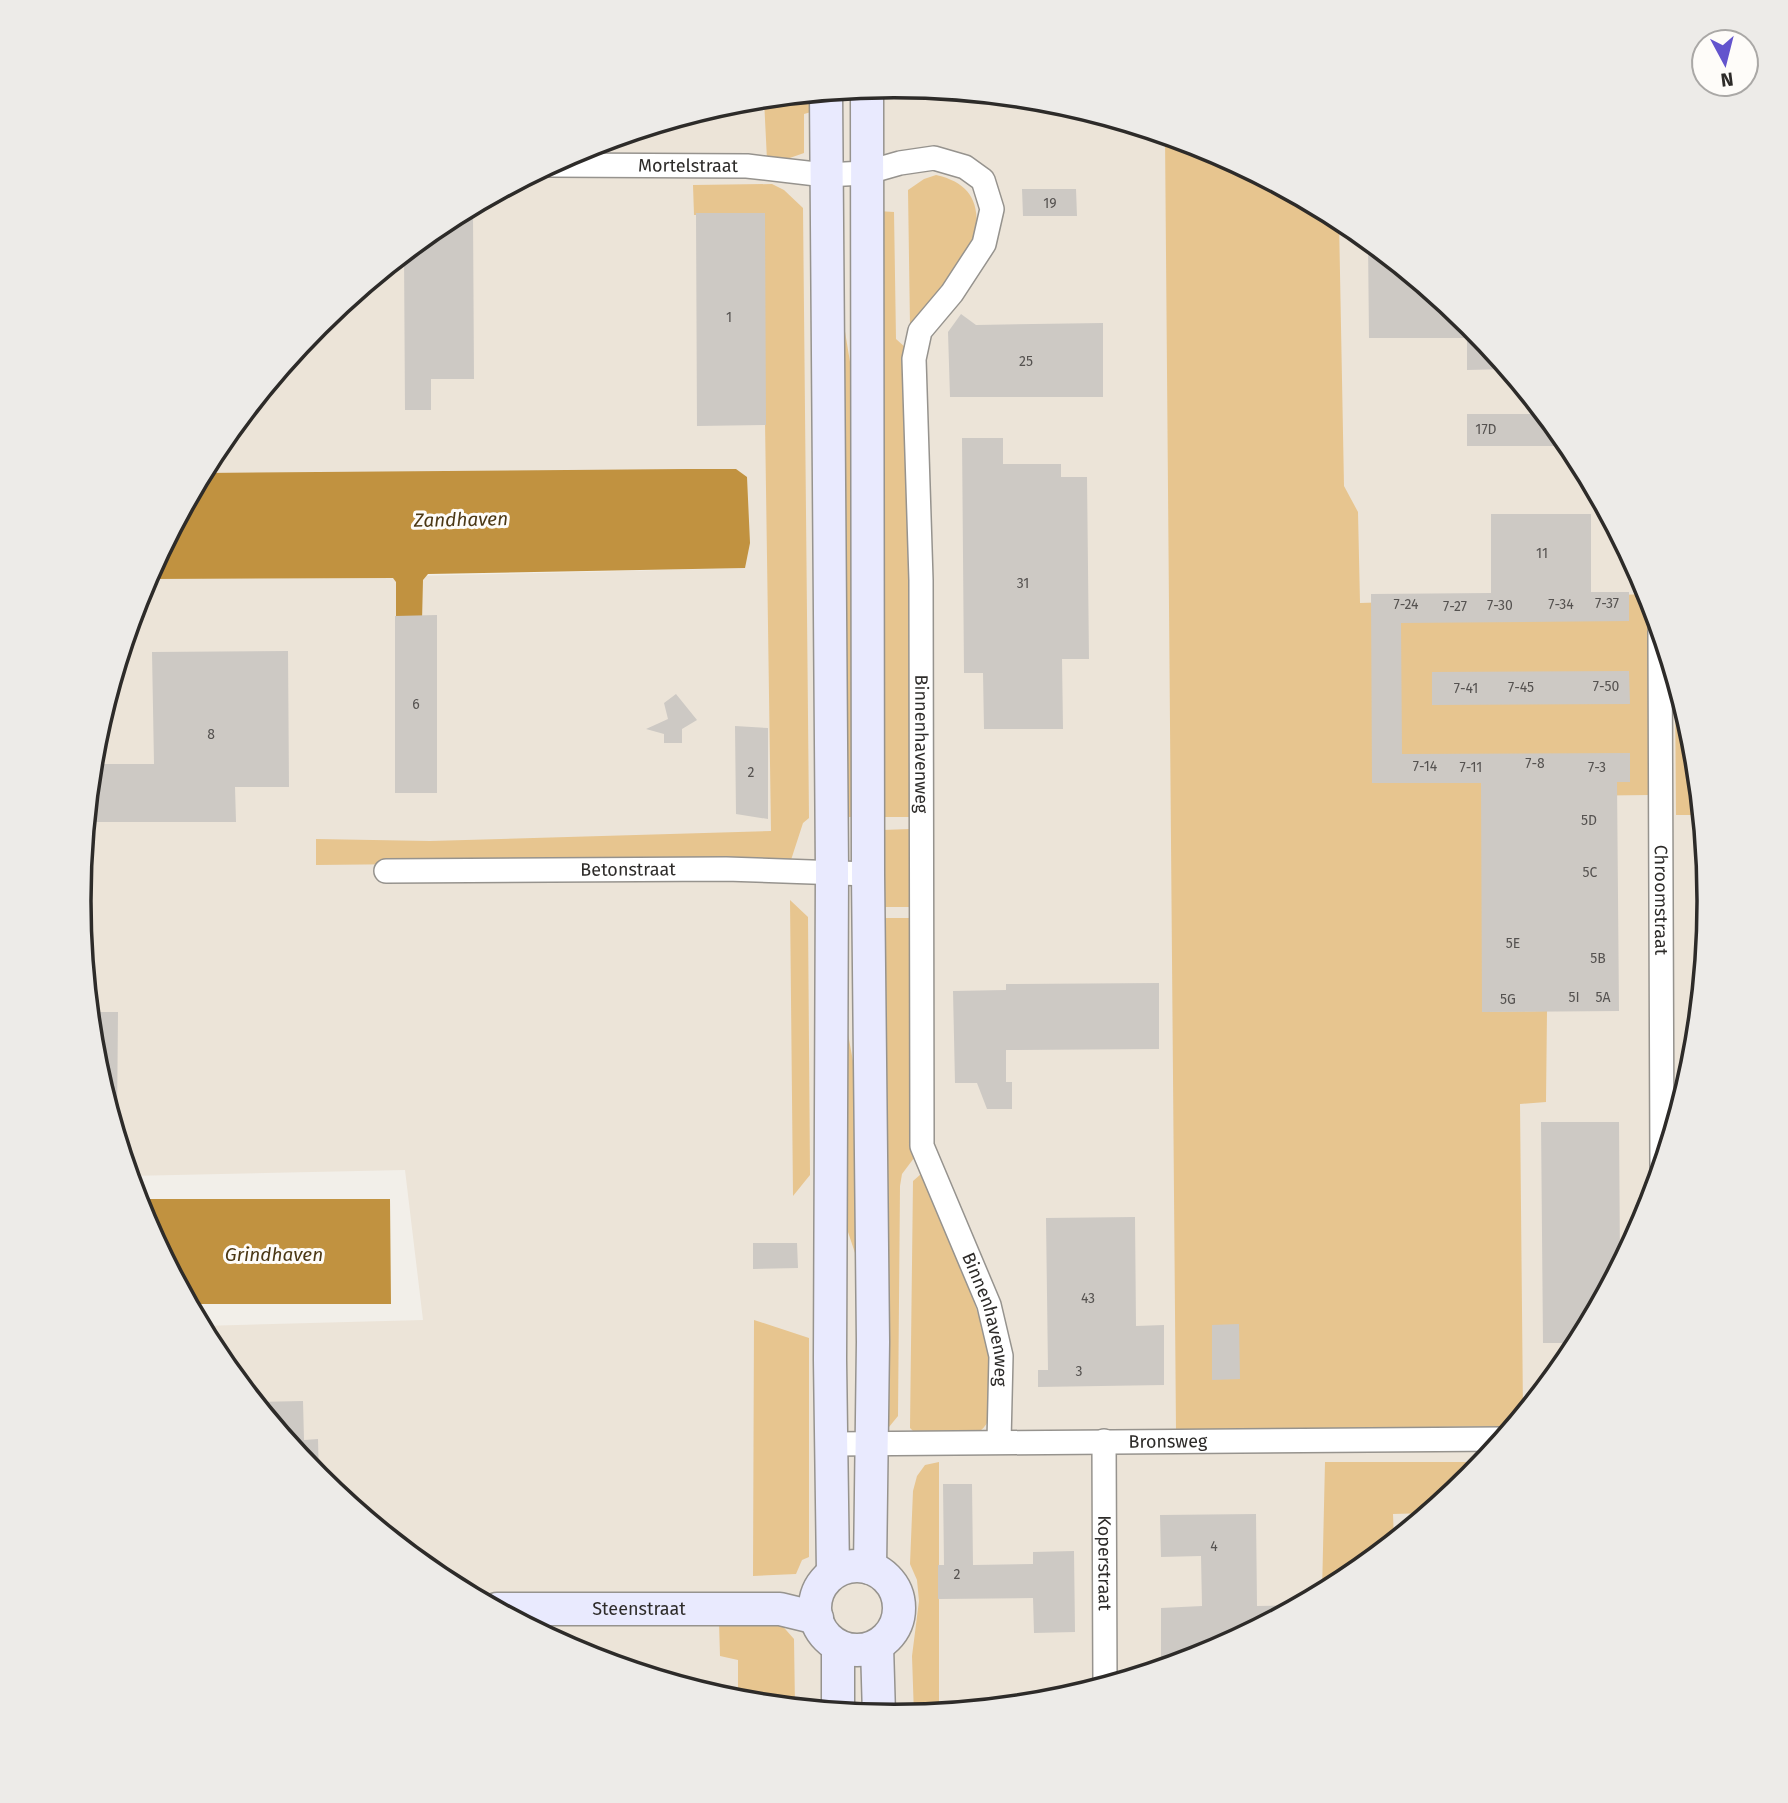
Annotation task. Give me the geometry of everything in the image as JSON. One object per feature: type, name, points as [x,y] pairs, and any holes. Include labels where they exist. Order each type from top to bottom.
[{"type":"main road","points":[[867,99],[868,874],[873,1443],[870,1568]]},
{"type":"main road","points":[[823,1594],[854,1566],[870,1568],[880,1572],[893,1584],[899,1606],[897,1622],[889,1636],[877,1646],[851,1650],[838,1646],[824,1634],[823,1594],[832,1444],[832,872],[826,101]]},
{"type":"main road","name":"Steenstraat","points":[[515,1609],[780,1609],[823,1594]]},
{"type":"main road","points":[[838,1646],[838,1703]]},
{"type":"main road","points":[[877,1646],[879,1704]]},
{"type":"street","name":"Binnenhavenweg","points":[[825,175],[865,173],[900,163],[934,158],[965,167],[983,180],[992,209],[984,244],[953,293],[920,331],[914,359],[921,580],[922,1146],[989,1306],[1001,1356],[999,1441]]},
{"type":"street","name":"Mortelstraat","points":[[575,165],[747,166],[825,175]]},
{"type":"street","name":"Chroomstraat","points":[[1660,662],[1661,1138]]},
{"type":"street","name":"Betonstraat","points":[[386,871],[726,869],[868,874]]},
{"type":"street","name":"Bronsweg","points":[[832,1444],[1490,1439]]},
{"type":"street","name":"Koperstraat","points":[[1104,1441],[1105,1676]]},
{"type":"shaded area","points":[[841,100],[947,100],[1051,114],[1152,141],[1249,181],[1340,234],[1383,264],[1423,298],[1498,372],[1562,455],[1614,546],[1636,594],[1670,694],[1682,745],[1695,849],[1697,902],[1690,1006],[1682,1058],[1654,1160],[1636,1209],[1589,1303],[1562,1348],[1498,1431],[1462,1469],[1383,1539],[1295,1597],[1249,1622],[1152,1662],[1102,1677],[999,1698],[947,1703],[841,1703],[789,1698],[686,1677],[587,1643],[492,1597],[405,1539],[326,1469],[290,1431],[226,1348],[213,1326],[423,1320],[405,1170],[140,1176],[118,1109],[106,1058],[93,954],[91,902],[93,849],[106,745],[134,643],[160,577],[412,576],[745,568],[206,488],[226,455],[290,372],[365,298],[405,264],[448,234],[539,181],[636,141],[737,114]]},
{"type":"shaded area","points":[[818,102],[818,110],[804,114],[804,153],[784,160],[767,160],[765,109]]},
{"type":"shaded area","points":[[1165,146],[1249,181],[1339,234],[1344,486],[1358,512],[1360,603],[1636,594],[1649,630],[1650,795],[1493,797],[1490,1012],[1547,1011],[1546,1102],[1520,1104],[1523,1400],[1502,1426],[1176,1430]]},
{"type":"shaded area","points":[[936,175],[966,190],[975,206],[977,227],[975,239],[914,331],[910,326],[908,190],[924,179]]},
{"type":"shaded area","points":[[772,184],[784,190],[803,208],[809,818],[803,823],[791,860],[316,865],[316,839],[430,841],[771,831],[762,215],[694,215],[693,185]]},
{"type":"shaded area","points":[[878,211],[894,212],[896,339],[906,348],[910,817],[882,817]]},
{"type":"shaded area","points":[[841,307],[859,417],[863,817],[848,817]]},
{"type":"shaded area","points":[[1675,716],[1692,815],[1676,815]]},
{"type":"shaded area","points":[[910,829],[911,907],[884,907],[882,830]]},
{"type":"shaded area","points":[[790,900],[808,917],[810,1175],[793,1196]]},
{"type":"shaded area","points":[[884,918],[911,918],[914,1158],[902,1174],[900,1186],[898,1416],[889,1427]]},
{"type":"shaded area","points":[[848,1034],[863,1116],[861,1271],[847,1229]]},
{"type":"shaded area","points":[[921,1174],[960,1265],[987,1345],[993,1382],[992,1411],[980,1431],[914,1432],[910,1428],[913,1181]]},
{"type":"shaded area","points":[[754,1320],[809,1338],[809,1557],[802,1560],[796,1574],[753,1576]]},
{"type":"shaded area","points":[[939,1462],[939,1703],[914,1704],[912,1656],[919,1601],[917,1580],[910,1564],[913,1491],[917,1476],[925,1465]]},
{"type":"shaded area","points":[[1325,1462],[1469,1462],[1413,1513],[1393,1514],[1394,1530],[1322,1580]]},
{"type":"shaded area","points":[[719,1622],[779,1622],[794,1639],[795,1699],[738,1689],[738,1660],[720,1656]]},
{"type":"water","name":"Zandhaven","points":[[736,469],[747,477],[750,543],[745,568],[428,574],[423,580],[422,621],[396,621],[396,582],[393,578],[159,579],[174,546],[215,473]]},
{"type":"water","name":"Grindhaven","points":[[148,1199],[390,1199],[391,1304],[200,1304],[174,1257]]},
{"type":"building","points":[[1022,189],[1076,189],[1077,216],[1023,216]]},
{"type":"building","points":[[696,213],[765,213],[766,425],[697,426]]},
{"type":"building","points":[[473,218],[474,379],[431,379],[431,410],[405,410],[404,265]]},
{"type":"building","points":[[1368,254],[1423,298],[1466,338],[1369,338]]},
{"type":"building","points":[[961,314],[976,325],[1103,323],[1103,397],[950,397],[948,332]]},
{"type":"building","points":[[1467,339],[1495,369],[1467,370]]},
{"type":"building","points":[[1467,414],[1532,414],[1555,446],[1467,446]]},
{"type":"building","points":[[962,438],[1003,438],[1003,464],[1061,464],[1061,477],[1087,477],[1089,659],[1062,659],[1063,729],[984,729],[983,673],[964,673]]},
{"type":"building","points":[[1491,514],[1591,514],[1591,592],[1629,592],[1629,621],[1401,623],[1402,754],[1630,753],[1630,782],[1617,782],[1619,1011],[1482,1012],[1481,783],[1372,783],[1371,594],[1491,593]]},
{"type":"building","points":[[437,615],[437,793],[395,793],[395,616]]},
{"type":"building","points":[[288,651],[289,787],[235,787],[236,822],[96,822],[103,764],[154,764],[152,652]]},
{"type":"building","points":[[1629,671],[1630,704],[1432,705],[1432,672]]},
{"type":"building","points":[[676,694],[697,720],[682,729],[682,743],[664,743],[664,734],[646,729],[668,719],[664,703]]},
{"type":"building","points":[[735,726],[768,728],[768,819],[736,814]]},
{"type":"building","points":[[1159,983],[1159,1049],[1006,1050],[1006,1082],[1012,1082],[1012,1109],[987,1109],[977,1083],[955,1083],[953,991],[1006,990],[1006,984]]},
{"type":"building","points":[[99,1012],[118,1012],[117,1105]]},
{"type":"building","points":[[1541,1122],[1619,1122],[1620,1244],[1565,1343],[1543,1343]]},
{"type":"building","points":[[1135,1217],[1136,1326],[1164,1325],[1164,1385],[1038,1387],[1038,1370],[1048,1370],[1046,1218]]},
{"type":"building","points":[[753,1243],[797,1243],[798,1268],[753,1269]]},
{"type":"building","points":[[1239,1324],[1240,1379],[1212,1380],[1212,1325]]},
{"type":"building","points":[[303,1401],[304,1440],[318,1439],[319,1461],[290,1431],[266,1402]]},
{"type":"building","points":[[943,1484],[972,1484],[973,1565],[1033,1564],[1033,1552],[1074,1551],[1075,1632],[1034,1633],[1033,1598],[938,1599],[938,1565],[944,1565]]},
{"type":"building","points":[[1256,1514],[1257,1606],[1279,1605],[1201,1643],[1161,1657],[1161,1608],[1202,1606],[1201,1556],[1161,1557],[1160,1515]]}]
